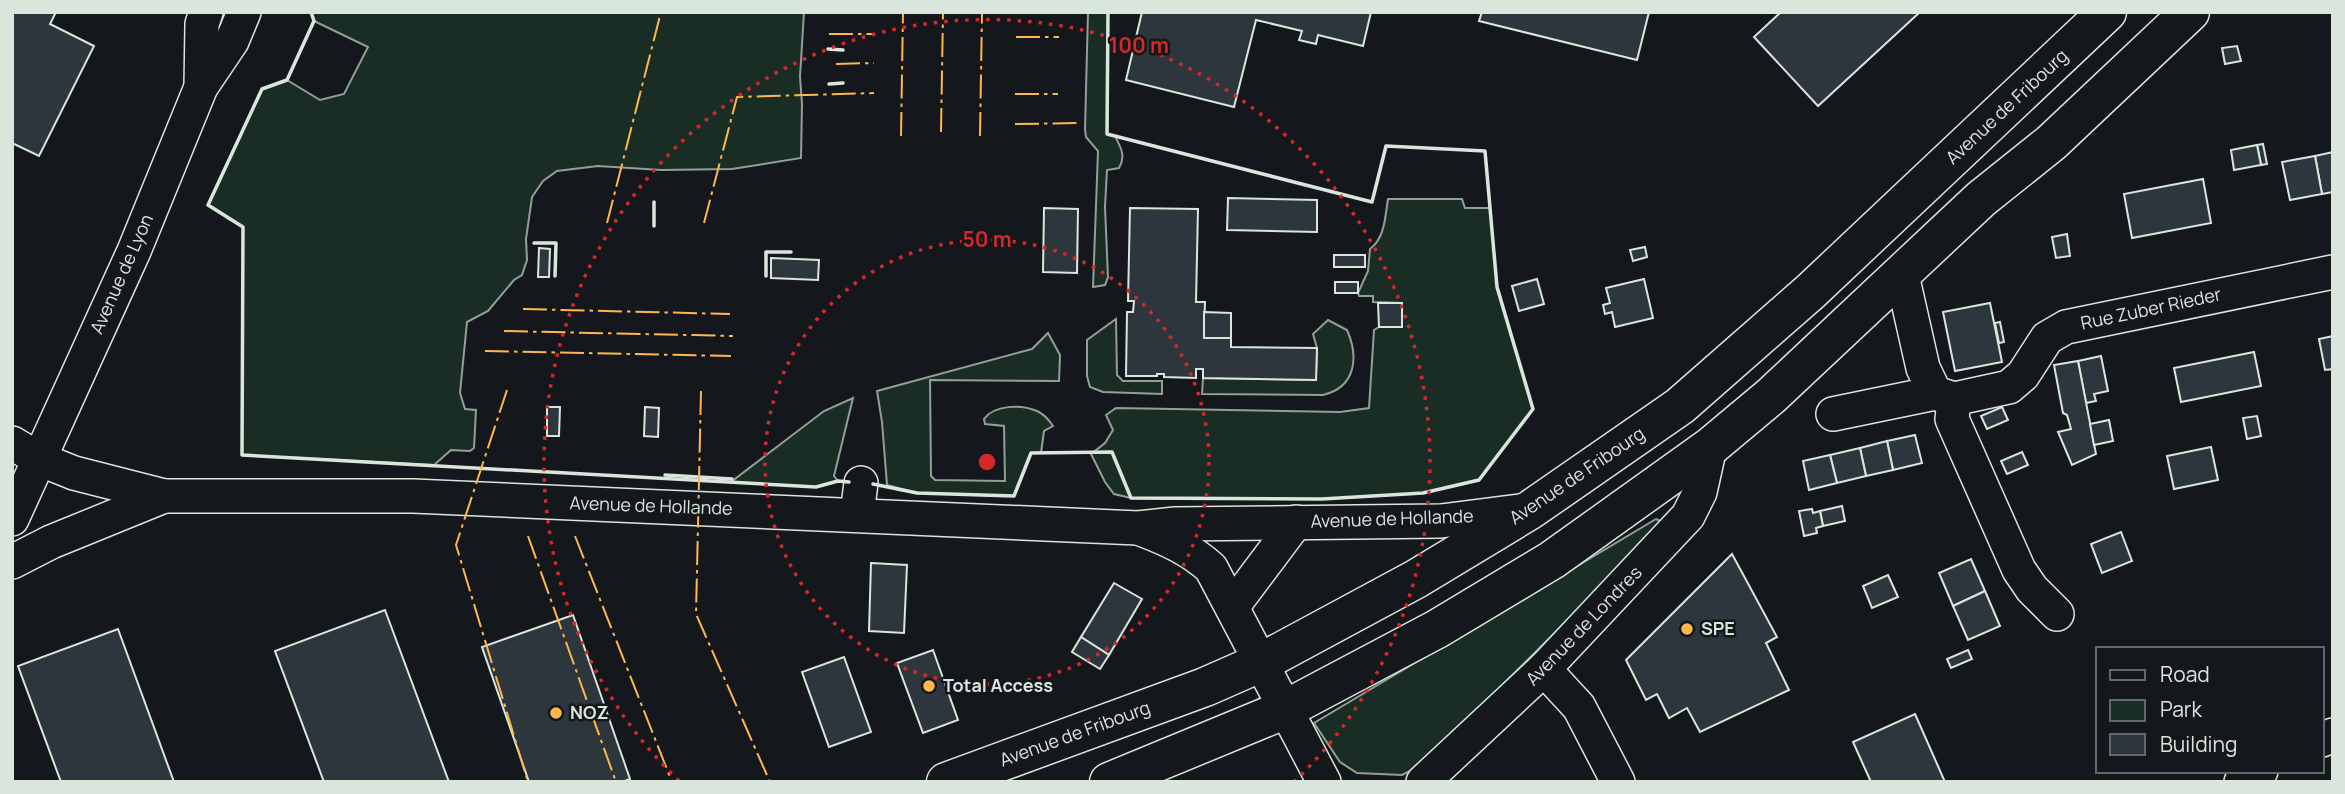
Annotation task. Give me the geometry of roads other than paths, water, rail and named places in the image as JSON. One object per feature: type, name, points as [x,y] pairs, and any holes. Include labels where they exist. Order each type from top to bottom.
[{"type":"main road","name":"Avenue de Fribourg","points":[[946,782],[1205,687],[1262,662],[1416,579],[1530,510],[1690,397],[1810,292],[2107,12]]},
{"type":"main road","points":[[1109,782],[1286,709],[1437,629],[1552,560],[1710,447],[1771,396],[1981,199],[2052,143],[2190,12]]},
{"type":"street","name":"Avenue de Lyon","points":[[201,87],[202,24],[206,12]]},
{"type":"street","name":"Avenue de Lyon","points":[[26,451],[134,251],[201,87],[232,41],[244,12]]},
{"type":"street","name":"Rue Zuber Rieder","points":[[1833,414],[2009,387],[2023,375],[2047,338],[2066,327],[2333,272]]},
{"type":"street","points":[[1902,275],[1923,369],[1945,396],[1952,419],[2010,552],[2032,589],[2057,614]]},
{"type":"street","name":"Avenue de Londres","points":[[1423,782],[1544,669],[1688,516],[1700,492],[1710,447]]},
{"type":"street","name":"Avenue de Hollande","points":[[26,451],[74,473],[164,496],[859,499],[1138,528],[1175,524],[1441,521],[1530,510]]},
{"type":"street","points":[[12,519],[26,451]]},
{"type":"street","name":"Avenue de Hollande","points":[[12,562],[51,542],[164,496]]},
{"type":"street","name":"Avenue de Hollande","points":[[1233,606],[1296,522]]},
{"type":"street","name":"Avenue de Hollande","points":[[1138,528],[1177,543],[1211,568],[1324,782]]},
{"type":"street","points":[[1544,669],[1579,707],[1618,782]]},
{"type":"street","points":[[2241,782],[2258,773]]},
{"type":"place","name":"SPE","points":[[1687,629]]},
{"type":"place","name":"Total Access","points":[[929,686]]},
{"type":"place","name":"NOZ","points":[[556,713]]}]
